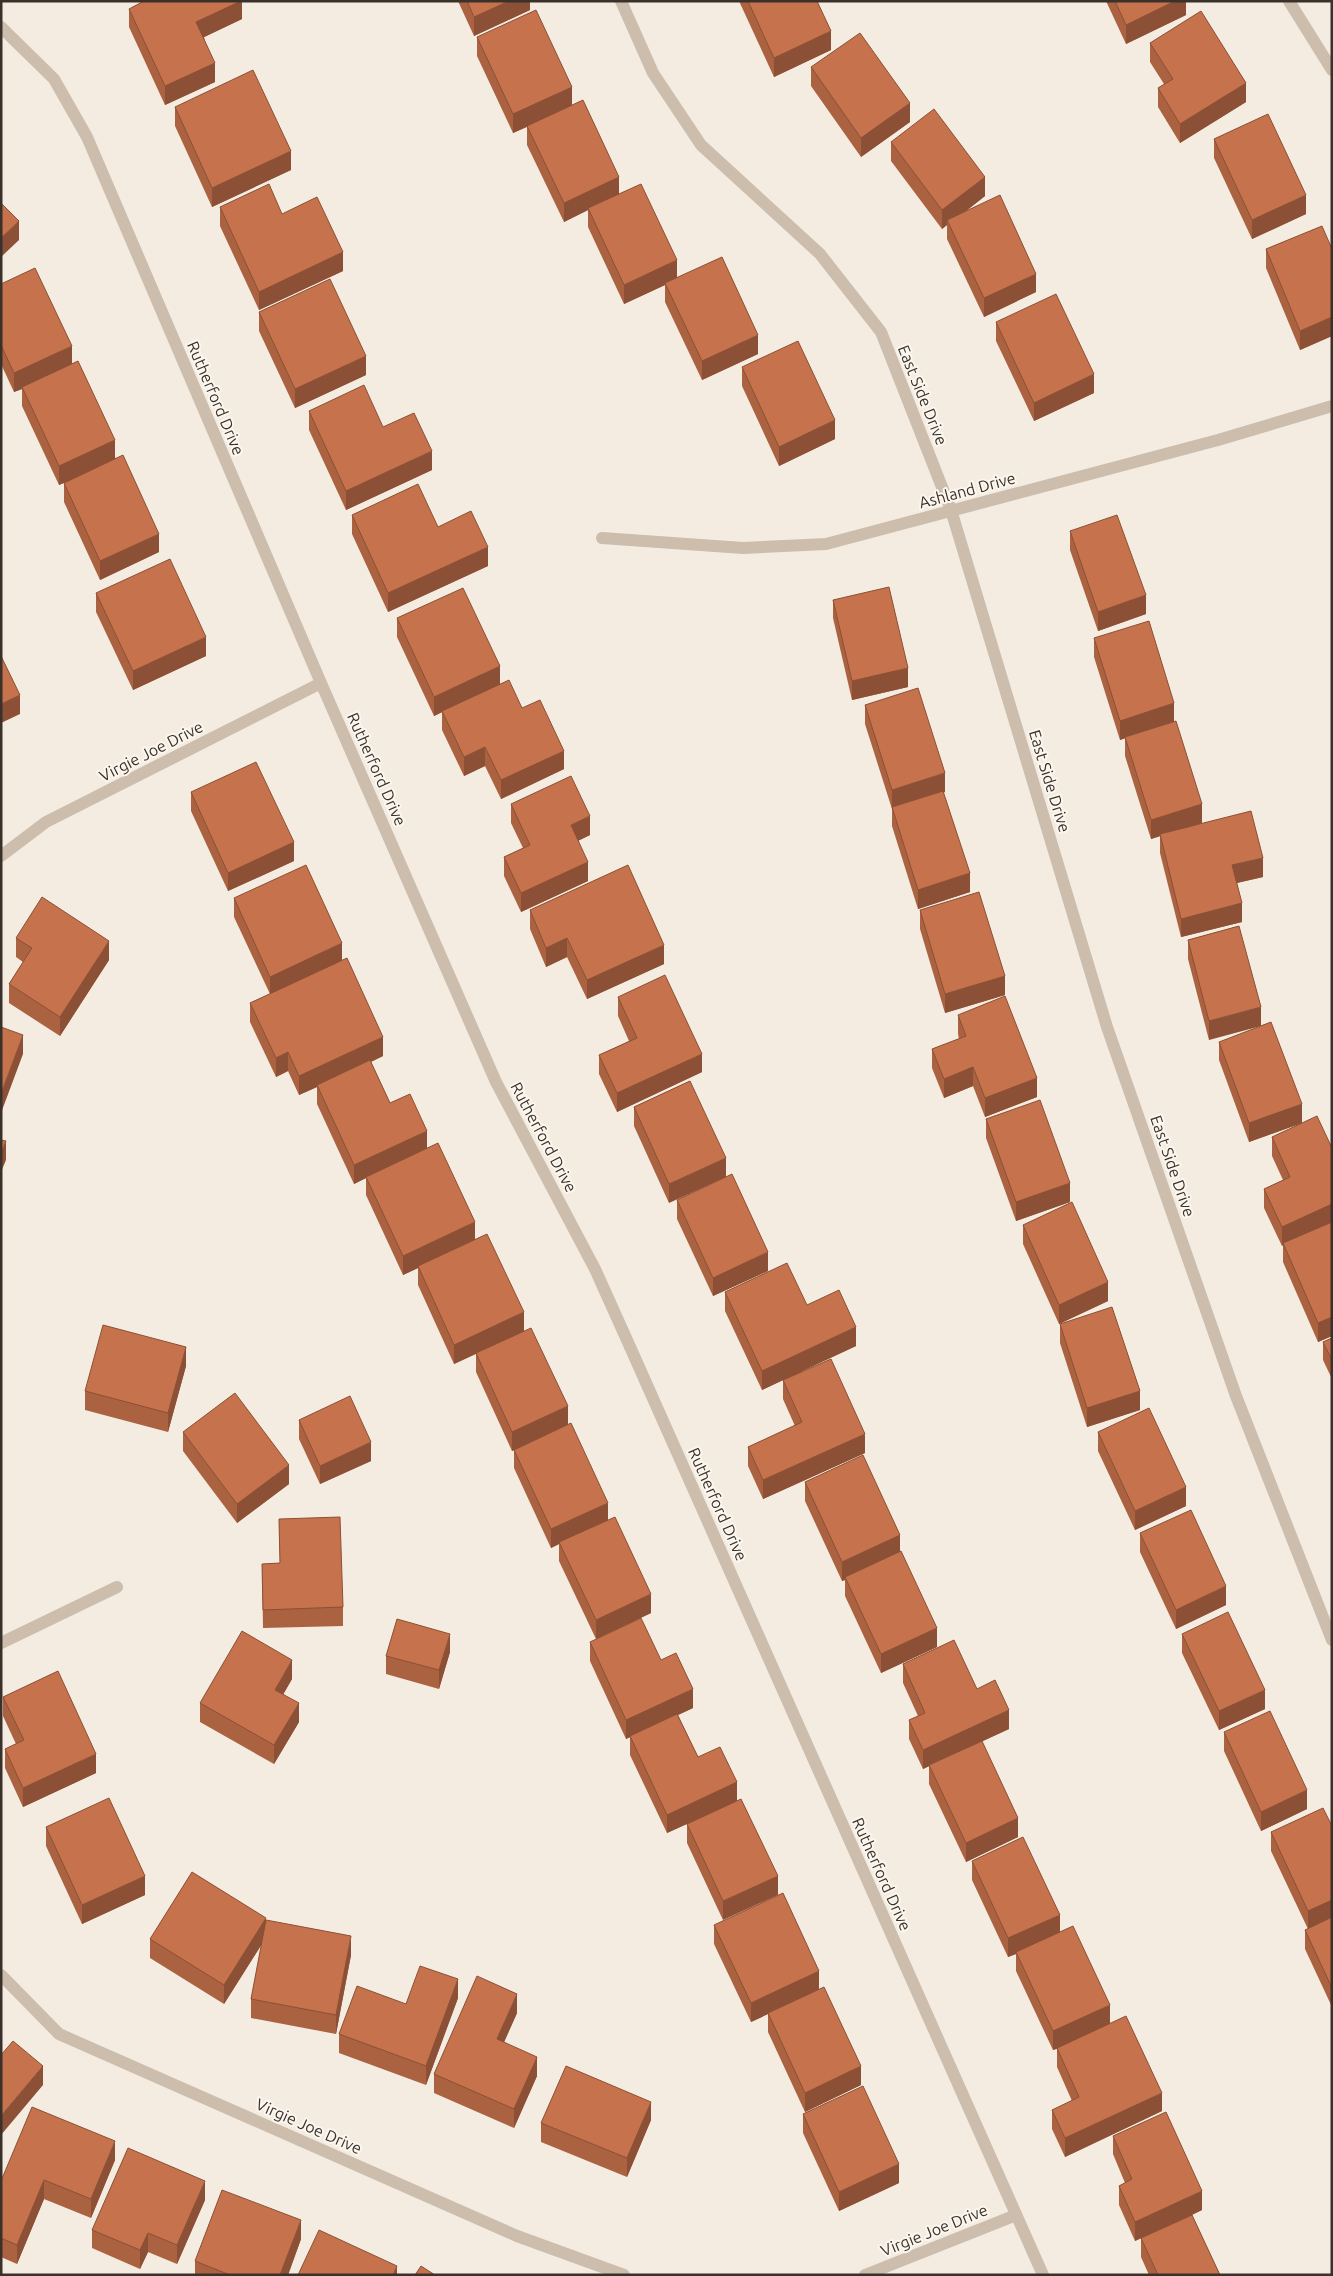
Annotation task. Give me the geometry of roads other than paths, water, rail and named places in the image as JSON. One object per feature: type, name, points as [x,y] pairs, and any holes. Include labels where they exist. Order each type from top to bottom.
[{"type":"street","name":"East Side Drive","points":[[621,1],[653,73],[701,145],[820,254],[881,332],[951,510],[1107,1027],[1236,1396],[1332,1640]]},
{"type":"street","points":[[1288,1],[1332,70]]},
{"type":"street","name":"Rutherford Drive","points":[[1,27],[54,79],[86,137],[321,683],[496,1082],[595,1269],[1043,2275]]},
{"type":"street","name":"Ashland Drive","points":[[602,538],[743,548],[826,544],[1218,440],[1332,406]]},
{"type":"street","name":"Virgie Joe Drive","points":[[1,856],[46,822],[321,683]]},
{"type":"street","points":[[1,1643],[117,1587]]},
{"type":"street","name":"Virgie Joe Drive","points":[[1,1976],[60,2034],[517,2236],[624,2275]]},
{"type":"street","name":"Virgie Joe Drive","points":[[865,2275],[1016,2215]]}]
